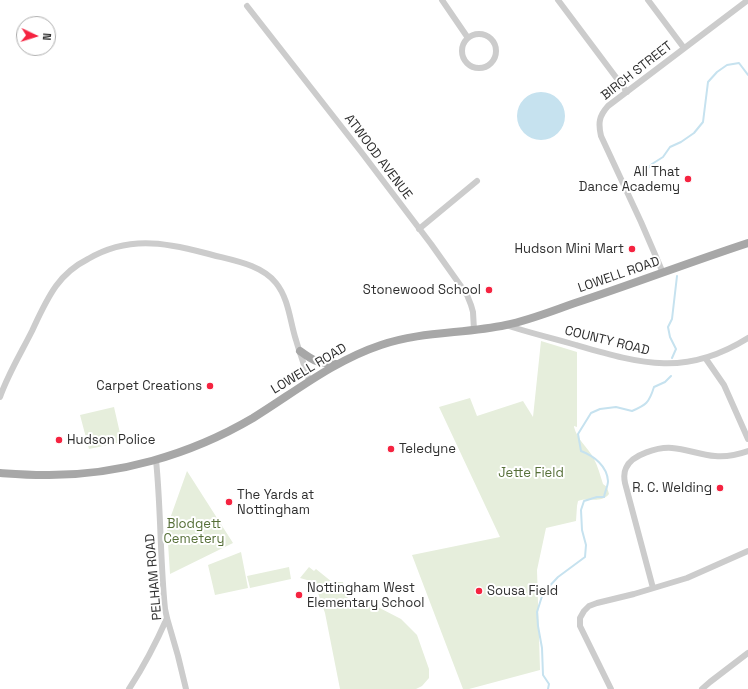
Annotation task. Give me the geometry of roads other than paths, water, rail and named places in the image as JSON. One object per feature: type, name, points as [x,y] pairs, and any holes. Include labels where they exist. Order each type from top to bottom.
[{"type":"main road","name":"LOWELL ROAD","points":[[0,473],[44,475],[76,474],[106,470],[156,460],[199,445],[224,433],[284,398],[309,380],[336,364],[369,349],[402,339],[506,325],[748,243]]},
{"type":"main road","points":[[300,351],[313,360],[322,363],[336,364]]},
{"type":"street","points":[[442,0],[468,38]]},
{"type":"street","points":[[558,0],[627,92]]},
{"type":"street","points":[[648,0],[684,48]]},
{"type":"street","name":"BIRCH STREET","points":[[663,273],[601,136],[600,120],[603,112],[608,106],[748,0]]},
{"type":"street","name":"ATWOOD AVENUE","points":[[247,6],[362,153],[458,282],[467,296],[473,312],[474,330]]},
{"type":"street","points":[[475,34],[482,34],[492,40],[496,46],[496,57],[492,63],[479,69],[466,63],[462,50],[464,43],[468,38],[475,34]]},
{"type":"street","points":[[419,229],[476,181]]},
{"type":"street","points":[[0,397],[7,378],[56,286],[77,265],[96,254],[125,245],[148,243],[178,246],[249,265],[265,272],[276,283],[284,296],[309,380]]},
{"type":"street","name":"COUNTY ROAD","points":[[506,325],[608,355],[634,361],[660,364],[676,364],[706,359],[729,349],[748,338]]},
{"type":"street","points":[[706,359],[724,385],[748,439]]},
{"type":"street","points":[[653,588],[625,483],[624,475],[630,462],[642,454],[664,448],[714,456],[733,455],[748,450]]},
{"type":"street","name":"PELHAM ROAD","points":[[156,460],[163,590],[167,618],[186,689]]},
{"type":"street","points":[[611,689],[580,626],[580,618],[584,611],[589,606],[597,603],[687,578],[748,551]]},
{"type":"street","points":[[129,689],[142,669],[167,618]]},
{"type":"street","points":[[702,689],[748,653]]},
{"type":"water","points":[[541,92],[550,94],[558,99],[563,107],[565,116],[563,125],[558,133],[550,138],[541,140],[532,138],[524,133],[519,125],[517,116],[519,107],[524,99],[532,94]]},
{"type":"waterway","points":[[646,172],[652,164],[663,157],[670,147],[681,142],[694,133],[703,122],[708,82],[717,72],[727,65],[739,63],[748,75]]},
{"type":"waterway","points":[[672,358],[676,349],[670,337],[668,327],[672,319],[677,276]]},
{"type":"waterway","points":[[548,689],[549,684],[543,675],[542,648],[537,612],[543,593],[558,577],[585,557],[586,545],[582,530],[581,510],[584,501],[597,497],[604,497],[608,483],[605,471],[599,462],[581,451],[578,434],[591,413],[600,409],[616,407],[632,411],[637,409],[649,400],[654,387],[665,382],[671,376]]},
{"type":"place","name":"All That Dance Academy","points":[[688,179]]},
{"type":"place","name":"Hudson Mini Mart","points":[[632,249]]},
{"type":"place","name":"Stonewood School","points":[[489,290]]},
{"type":"place","name":"Carpet Creations","points":[[210,386]]},
{"type":"place","name":"Hudson Police","points":[[59,440]]},
{"type":"place","name":"Teledyne","points":[[391,449]]},
{"type":"place","name":"R. C. Welding","points":[[720,488]]},
{"type":"place","name":"The Yards at Nottingham","points":[[229,502]]},
{"type":"place","name":"Sousa Field","points":[[479,591]]},
{"type":"place","name":"Nottingham West Elementary School","points":[[299,595]]},
{"type":"park label","name":"Jette Field","points":[[531,473]]},
{"type":"park label","name":"Blodgett Cemetery","points":[[194,532]]}]
